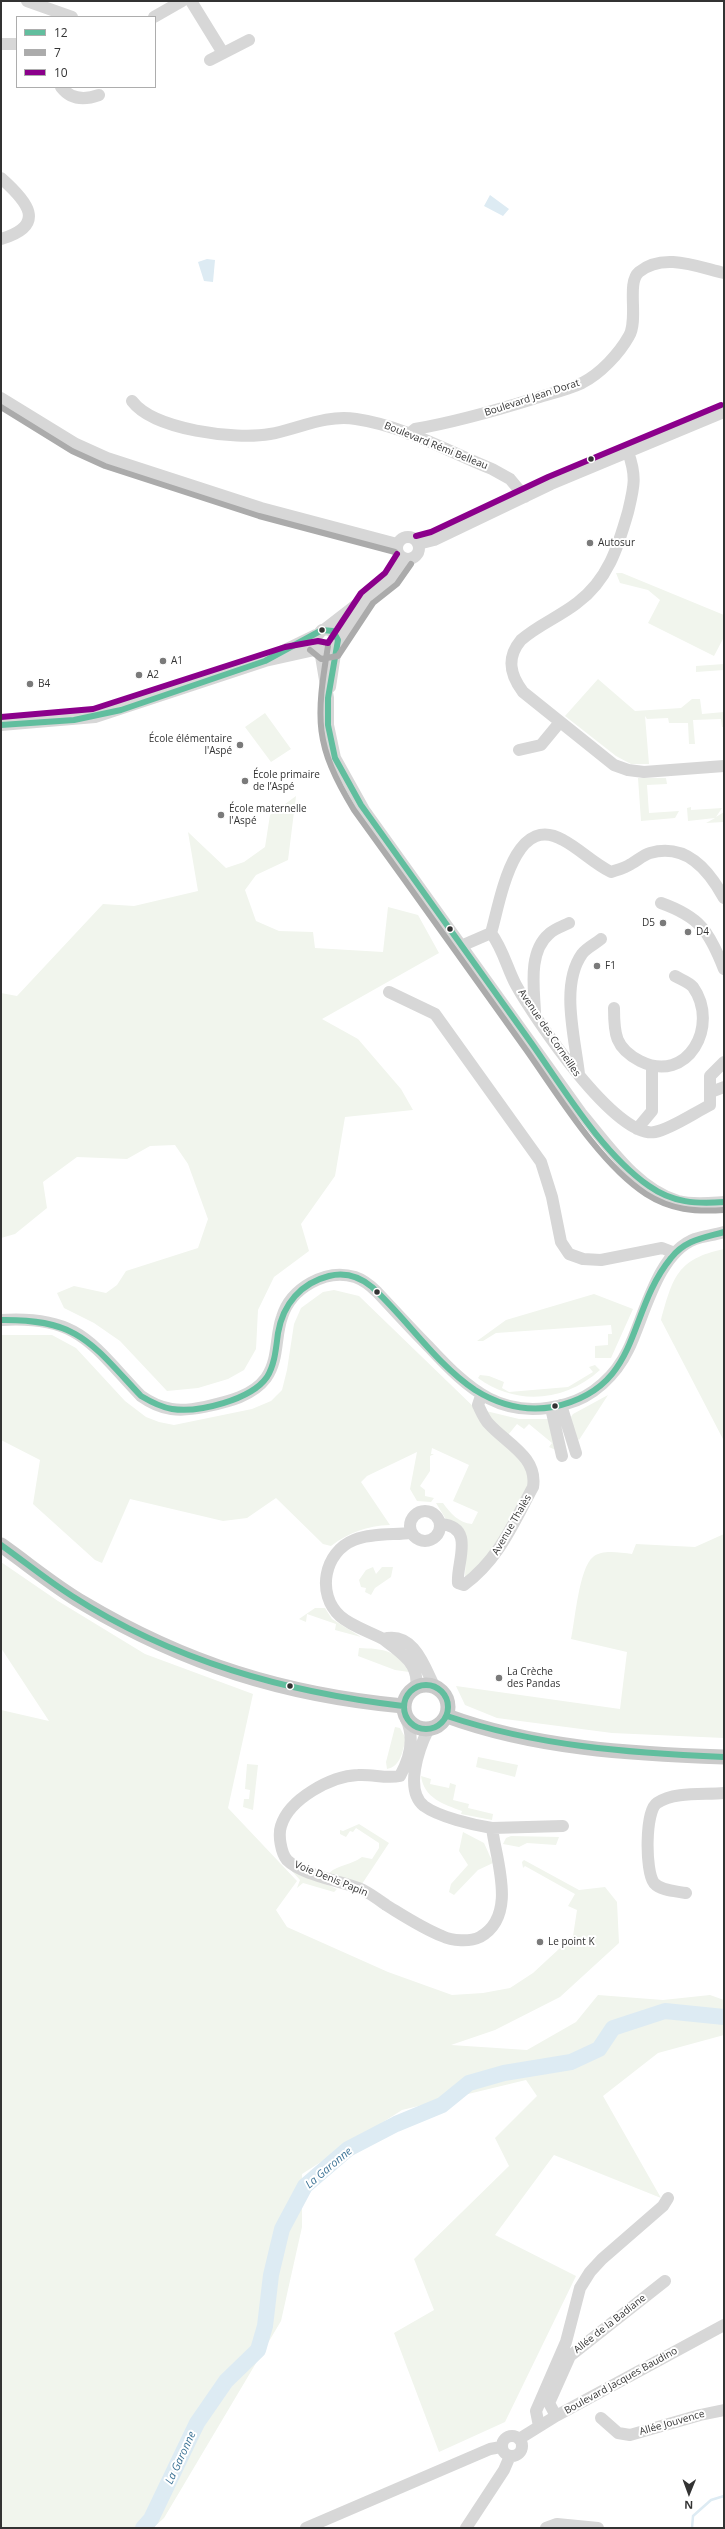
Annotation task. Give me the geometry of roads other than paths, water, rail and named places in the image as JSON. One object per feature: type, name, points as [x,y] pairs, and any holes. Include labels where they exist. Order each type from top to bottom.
[{"type":"main road","points":[[1,1545],[81,1602],[161,1646],[206,1664],[321,1695],[405,1712],[416,1728],[428,1730],[440,1725],[447,1716],[448,1702],[445,1695],[434,1686],[416,1687],[409,1692],[405,1712]]},
{"type":"main road","points":[[447,1716],[498,1733],[543,1742],[617,1750],[724,1757]]},
{"type":"street","points":[[27,1],[49,13],[66,16]]},
{"type":"street","points":[[156,16],[182,1]]},
{"type":"street","points":[[191,1],[223,53]]},
{"type":"street","points":[[210,60],[249,40]]},
{"type":"street","points":[[1,44],[16,44]]},
{"type":"street","points":[[62,88],[73,97],[87,99],[99,95]]},
{"type":"street","points":[[1,178],[20,194],[29,207],[29,221],[25,228],[1,240]]},
{"type":"street","name":"Boulevard Jean Dorat","points":[[409,434],[415,429],[468,418],[566,389],[595,375],[622,346],[630,334],[633,322],[633,281],[638,272],[650,266],[678,262],[724,272]]},
{"type":"street","points":[[1,398],[76,444],[107,458],[261,508],[397,544]]},
{"type":"street","name":"Boulevard Rémi Belleau","points":[[132,401],[138,409],[173,425],[209,433],[249,436],[270,434],[319,420],[354,418],[381,423],[492,469],[510,479],[525,496]]},
{"type":"street","points":[[418,544],[434,540],[525,496],[724,412]]},
{"type":"street","points":[[628,452],[635,474],[634,487],[619,546],[611,563],[596,585],[578,603],[521,640],[514,648],[511,660],[516,682],[523,692],[560,722],[614,764],[628,770],[644,772],[724,766]]},
{"type":"street","points":[[404,559],[398,555],[397,544],[402,538],[410,537],[418,544]]},
{"type":"street","points":[[265,661],[321,632],[367,598],[391,578],[404,559],[416,556],[418,544]]},
{"type":"street","points":[[1,725],[95,717],[265,661],[319,649],[327,652],[337,646],[367,598]]},
{"type":"street","points":[[321,632],[336,633],[337,646],[328,698],[328,725],[335,758],[361,805],[581,1113],[649,1188],[661,1195],[679,1202],[700,1204],[724,1202]]},
{"type":"street","points":[[321,632],[315,642],[319,649],[328,698]]},
{"type":"street","points":[[519,750],[541,745],[560,722]]},
{"type":"street","points":[[461,946],[491,933],[516,854],[528,838],[545,834],[562,839],[596,865],[611,872],[630,865],[649,854],[666,851],[685,853],[700,864],[716,884],[724,898]]},
{"type":"street","points":[[661,903],[684,911],[698,922],[716,949],[724,969]]},
{"type":"street","points":[[536,1013],[533,974],[538,951],[549,934],[569,923]]},
{"type":"street","name":"Avenue des Corneilles","points":[[491,933],[500,945],[516,985],[579,1077],[611,1110],[637,1129]]},
{"type":"street","points":[[579,1077],[570,1001],[571,975],[582,953],[601,940]]},
{"type":"street","points":[[614,1008],[614,1033],[625,1053],[652,1067],[671,1067],[691,1055],[703,1026],[703,1006],[692,986],[675,976]]},
{"type":"street","points":[[389,992],[435,1014],[541,1162],[552,1197],[560,1242],[568,1254],[583,1259],[601,1260],[662,1248],[675,1253]]},
{"type":"street","points":[[652,1067],[652,1111],[637,1129],[654,1132],[710,1106],[710,1076],[724,1062]]},
{"type":"street","points":[[711,1092],[724,1087]]},
{"type":"street","points":[[1,1320],[34,1320],[68,1327],[86,1339],[141,1396],[152,1404],[172,1410],[196,1409],[236,1398],[257,1387],[266,1378],[272,1367],[282,1316],[294,1295],[318,1279],[329,1276],[354,1277],[366,1282],[377,1292],[457,1377],[481,1396],[492,1402],[522,1409],[556,1407],[588,1394],[601,1385],[618,1367],[628,1350],[658,1278],[675,1253],[694,1239],[724,1232]]},
{"type":"street","name":"Avenue Thalès","points":[[440,1524],[448,1524],[457,1532],[462,1540],[463,1552],[457,1578],[458,1583],[464,1585],[482,1572],[498,1553],[533,1487],[534,1481],[531,1467],[523,1454],[488,1423],[478,1405],[481,1396]]},
{"type":"street","points":[[556,1407],[576,1453]]},
{"type":"street","points":[[556,1407],[562,1456]]},
{"type":"street","points":[[420,1511],[433,1513],[440,1524],[439,1532],[434,1538],[426,1541],[418,1540],[411,1533],[409,1524],[413,1516],[420,1511]]},
{"type":"street","points":[[411,1533],[356,1539],[336,1552],[328,1570],[326,1594],[333,1607],[341,1616],[388,1638],[402,1640],[420,1655],[434,1686]]},
{"type":"street","points":[[388,1638],[411,1663],[415,1673],[416,1687]]},
{"type":"street","name":"Voie Denis Papin","points":[[405,1712],[411,1731],[412,1740],[406,1766],[400,1776],[388,1778],[373,1775],[356,1775],[314,1788],[294,1806],[281,1826],[280,1845],[287,1860],[304,1870],[364,1890],[434,1933],[443,1937],[461,1941],[480,1937],[493,1926],[503,1904],[502,1880],[492,1828]]},
{"type":"street","points":[[428,1730],[416,1760],[416,1791],[418,1798],[424,1806],[467,1824],[492,1828],[563,1826]]},
{"type":"street","points":[[686,1893],[664,1889],[655,1884],[650,1875],[648,1859],[650,1812],[656,1804],[671,1797],[724,1793]]},
{"type":"street","points":[[539,2426],[536,2411],[566,2342],[580,2288],[590,2272],[602,2259],[663,2206],[668,2198]]},
{"type":"street","name":"Allée de la Badiane","points":[[556,2416],[549,2403],[570,2356],[665,2281]]},
{"type":"street","name":"Boulevard Jacques Baudino","points":[[506,2451],[506,2438],[513,2436],[519,2439],[556,2416],[724,2325]]},
{"type":"street","name":"Allée Jouvence","points":[[601,2418],[618,2433],[630,2435],[700,2415],[724,2410]]},
{"type":"street","points":[[306,2528],[490,2449],[506,2451],[504,2470],[466,2528]]},
{"type":"street","points":[[546,2528],[557,2524],[598,2528]]},
{"type":"waterway","name":"La Garonne","points":[[143,2528],[151,2519],[197,2423],[226,2381],[258,2350],[265,2326],[271,2275],[282,2229],[305,2186],[348,2149],[396,2124],[442,2105],[469,2083],[504,2073],[571,2062],[599,2049],[613,2028],[665,2011],[724,2017]]},
{"type":"waterway","points":[[692,2528],[693,2516],[711,2500],[724,2496]]},
{"type":"place","name":"Autosur","points":[[590,543]]},
{"type":"place","name":"A1","points":[[163,661]]},
{"type":"place","name":"A2","points":[[139,675]]},
{"type":"place","name":"B4","points":[[30,684]]},
{"type":"place","name":"École élémentaire l'Aspé","points":[[240,745]]},
{"type":"place","name":"École primaire de l’Aspé","points":[[245,781]]},
{"type":"place","name":"École maternelle l'Aspé","points":[[221,815]]},
{"type":"place","name":"D5","points":[[663,923]]},
{"type":"place","name":"D4","points":[[688,932]]},
{"type":"place","name":"F1","points":[[597,966]]},
{"type":"place","name":"La Crèche des Pandas","points":[[499,1678]]},
{"type":"place","name":"Le point K","points":[[540,1942]]}]
